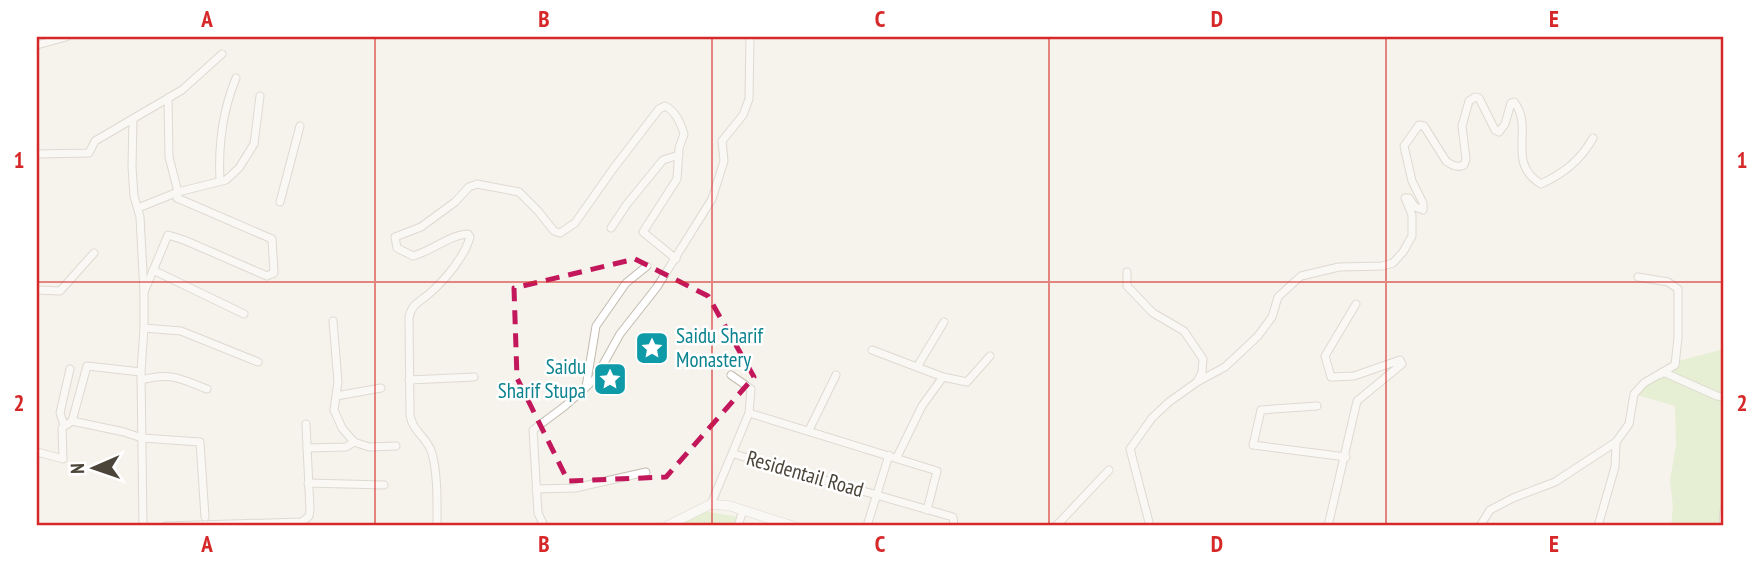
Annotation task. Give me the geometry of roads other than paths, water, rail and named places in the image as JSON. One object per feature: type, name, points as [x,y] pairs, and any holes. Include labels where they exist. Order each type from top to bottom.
[{"type":"street","points":[[37,45],[66,37]]},
{"type":"street","points":[[536,526],[538,513],[533,430],[565,407],[595,379],[620,334],[657,288],[712,199],[724,161],[722,141],[743,115],[750,99],[750,37]]},
{"type":"street","points":[[37,154],[89,153],[95,141],[182,90],[222,54]]},
{"type":"street","points":[[220,181],[221,128],[226,103],[236,78]]},
{"type":"street","points":[[138,208],[178,192],[233,176],[254,144],[260,96]]},
{"type":"street","points":[[1150,526],[1130,449],[1152,418],[1170,402],[1225,367],[1258,336],[1272,317],[1278,297],[1301,275],[1339,267],[1382,266],[1392,263],[1403,252],[1412,236],[1412,215],[1405,198],[1409,198],[1415,207],[1423,210],[1423,203],[1412,181],[1404,146],[1419,125],[1424,126],[1450,165],[1461,167],[1466,159],[1462,127],[1469,101],[1475,97],[1479,98],[1495,130],[1499,132],[1511,103],[1514,102],[1518,106],[1522,122],[1521,158],[1528,173],[1541,184],[1564,173],[1578,160],[1593,138]]},
{"type":"street","points":[[144,292],[166,238],[172,235],[267,276],[274,273],[272,239],[177,198],[178,192],[169,157],[168,98]]},
{"type":"street","points":[[437,526],[432,454],[428,443],[411,423],[410,312],[412,306],[430,294],[453,266],[470,237],[468,234],[461,234],[429,251],[413,256],[397,248],[396,237],[421,227],[455,202],[469,187],[477,184],[519,192],[554,231],[564,231],[575,223],[613,169],[664,106],[672,109],[683,131],[677,179],[643,232],[676,259]]},
{"type":"street","points":[[133,119],[132,167],[144,292],[141,376],[143,526]]},
{"type":"street","points":[[280,202],[300,126]]},
{"type":"street","points":[[611,228],[663,160],[679,155]]},
{"type":"street","points":[[37,290],[60,291],[94,253]]},
{"type":"street","points":[[586,388],[596,326],[626,283],[647,265]]},
{"type":"street","points":[[153,270],[244,314]]},
{"type":"street","points":[[1127,272],[1127,286],[1135,296],[1153,313],[1184,331],[1197,348],[1203,359],[1198,382]]},
{"type":"street","points":[[1480,526],[1490,510],[1555,482],[1616,442],[1629,424],[1634,394],[1644,383],[1675,365],[1678,289],[1668,282],[1638,277]]},
{"type":"street","points":[[1328,526],[1357,401],[1402,364],[1400,360],[1354,376],[1331,377],[1325,356],[1356,304]]},
{"type":"street","points":[[333,321],[338,382],[334,410],[342,428],[354,442],[369,447],[396,446]]},
{"type":"street","points":[[917,367],[944,322]]},
{"type":"street","points":[[144,328],[181,331],[258,362]]},
{"type":"street","points":[[872,350],[943,377],[967,382],[990,356]]},
{"type":"street","points":[[72,421],[87,366],[141,376],[161,374],[207,389]]},
{"type":"street","points":[[37,452],[63,459],[64,425],[60,413],[70,369]]},
{"type":"street","points":[[1661,373],[1675,376],[1724,397]]},
{"type":"street","points":[[711,504],[749,413],[751,389],[731,375]]},
{"type":"street","points":[[809,430],[836,375]]},
{"type":"street","points":[[409,380],[474,377]]},
{"type":"street","points":[[867,526],[893,456],[922,405],[943,377]]},
{"type":"street","points":[[336,396],[381,388]]},
{"type":"street","points":[[1317,406],[1261,410],[1253,445],[1346,457]]},
{"type":"street","points":[[749,413],[937,471],[927,510]]},
{"type":"street","points":[[64,425],[72,421],[142,438],[200,442],[205,517]]},
{"type":"street","points":[[165,526],[302,524],[309,516],[310,510],[306,424]]},
{"type":"street","points":[[307,448],[346,447],[354,442]]},
{"type":"street","points":[[1598,526],[1615,467],[1616,442]]},
{"type":"street","name":"Residentail Road","points":[[734,454],[953,517],[954,526]]},
{"type":"street","points":[[1056,526],[1110,470]]},
{"type":"street","points":[[536,489],[575,488],[646,472]]},
{"type":"street","points":[[308,484],[384,485]]},
{"type":"street","points":[[667,526],[711,504],[730,506],[793,526]]},
{"type":"street","points":[[738,526],[743,510]]},
{"type":"street","points":[[1723,526],[1724,512]]},
{"type":"street","points":[[538,513],[544,526]]},
{"type":"place","name":"Saidu Sharif Monastery","points":[[652,348]]},
{"type":"place","name":"Saidu Sharif Stupa","points":[[610,379]]}]
